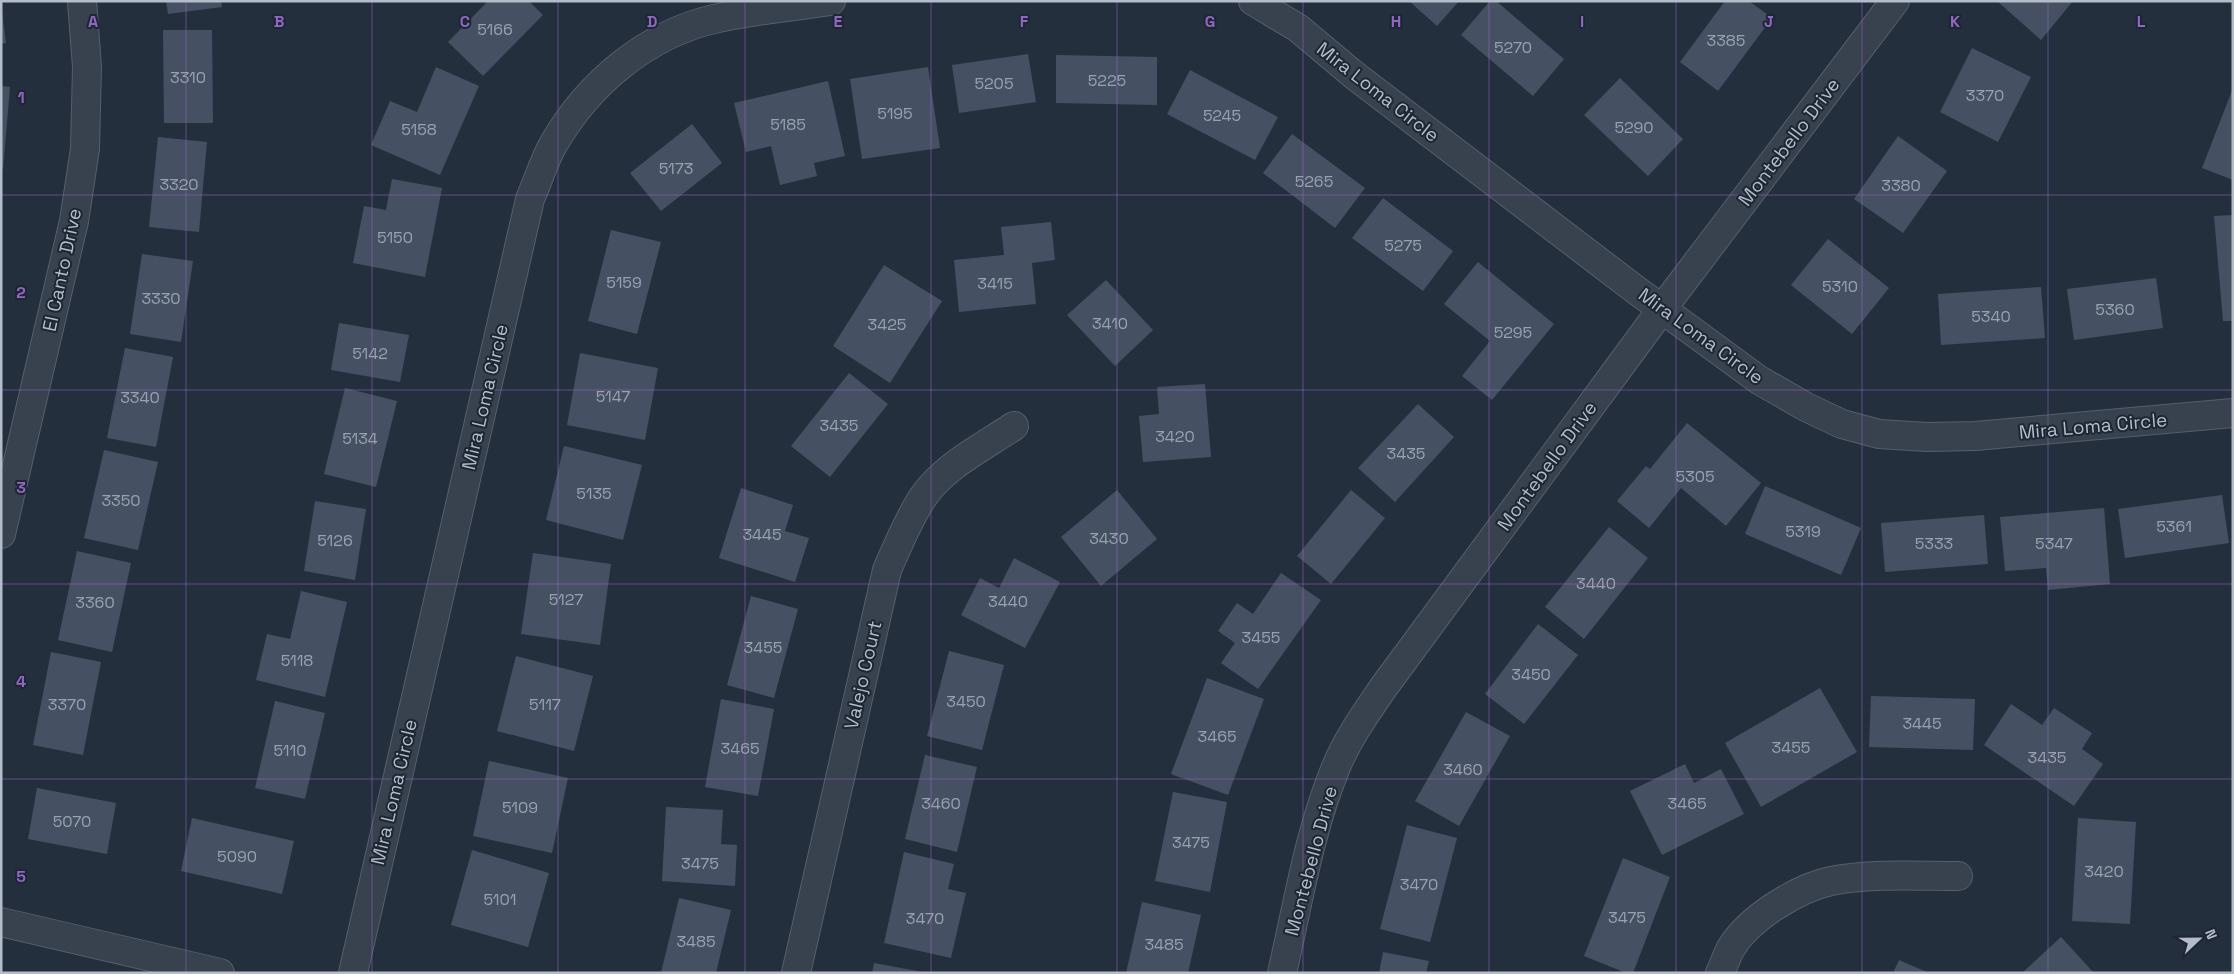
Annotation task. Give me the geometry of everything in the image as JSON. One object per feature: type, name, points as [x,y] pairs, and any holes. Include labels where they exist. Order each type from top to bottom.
[{"type":"street","name":"El Canto Drive","points":[[1,534],[75,212],[85,149],[87,67],[82,1]]},
{"type":"street","name":"Mira Loma Circle","points":[[353,973],[530,199],[553,145],[576,109],[606,79],[635,54],[675,31],[715,19],[831,1]]},
{"type":"street","name":"Mira Loma Circle","points":[[1253,1],[1298,28],[1354,75],[1662,309],[1759,380],[1806,407],[1842,424],[1879,434],[1927,437],[1976,436],[2233,413]]},
{"type":"street","name":"Montebello Drive","points":[[1282,973],[1320,812],[1337,766],[1354,730],[1388,680],[1662,309],[1895,1]]},
{"type":"street","name":"Valejo Court","points":[[796,973],[887,570],[905,529],[924,496],[951,468],[1014,426]]},
{"type":"street","points":[[1720,973],[1731,948],[1756,919],[1791,897],[1830,881],[1876,877],[1958,876]]},
{"type":"street","points":[[1,922],[220,973]]},
{"type":"building","points":[[166,1],[221,1],[222,7],[168,14]]},
{"type":"building","points":[[488,1],[529,1],[543,15],[483,76],[448,42]]},
{"type":"building","points":[[1409,1],[1459,1],[1437,26]]},
{"type":"building","points":[[1490,1],[1496,1],[1564,59],[1533,96],[1461,35]]},
{"type":"building","points":[[1725,1],[1749,1],[1772,18],[1718,91],[1680,62]]},
{"type":"building","points":[[1997,1],[2073,1],[2041,40]]},
{"type":"building","points":[[1,3],[6,43],[1,44]]},
{"type":"building","points":[[163,30],[212,30],[213,123],[164,123]]},
{"type":"building","points":[[1972,48],[2031,77],[1998,142],[1940,112]]},
{"type":"building","points":[[1028,54],[1036,102],[959,113],[952,65]]},
{"type":"building","points":[[1056,55],[1157,57],[1157,105],[1056,103]]},
{"type":"building","points":[[436,67],[479,86],[440,175],[371,145],[390,101],[417,112]]},
{"type":"building","points":[[928,67],[940,148],[862,159],[850,79]]},
{"type":"building","points":[[1190,70],[1278,117],[1255,160],[1167,114]]},
{"type":"building","points":[[1620,78],[1683,139],[1648,176],[1584,115]]},
{"type":"building","points":[[828,81],[845,156],[814,163],[817,176],[780,185],[771,146],[746,152],[734,103]]},
{"type":"building","points":[[1,86],[10,87],[3,169],[1,169]]},
{"type":"building","points":[[2233,88],[2233,180],[2202,168]]},
{"type":"building","points":[[692,124],[722,163],[661,211],[630,173]]},
{"type":"building","points":[[1292,134],[1365,188],[1335,228],[1263,173]]},
{"type":"building","points":[[1898,136],[1947,171],[1903,233],[1854,199]]},
{"type":"building","points":[[158,137],[207,142],[199,232],[149,227]]},
{"type":"building","points":[[392,179],[442,188],[425,277],[353,263],[364,206],[386,210]]},
{"type":"building","points":[[1383,198],[1453,251],[1423,291],[1352,238]]},
{"type":"building","points":[[2233,215],[2233,321],[2223,321],[2214,216]]},
{"type":"building","points":[[1051,222],[1055,260],[1032,263],[1036,304],[959,312],[954,260],[1004,255],[1001,227]]},
{"type":"building","points":[[611,230],[661,242],[637,334],[588,321]]},
{"type":"building","points":[[1828,239],[1889,288],[1852,334],[1791,285]]},
{"type":"building","points":[[142,254],[193,261],[181,342],[130,334]]},
{"type":"building","points":[[1478,262],[1554,324],[1492,400],[1462,376],[1490,341],[1444,304]]},
{"type":"building","points":[[884,265],[942,301],[890,383],[833,346]]},
{"type":"building","points":[[2156,278],[2163,328],[2074,340],[2067,289]]},
{"type":"building","points":[[1106,280],[1153,330],[1115,366],[1067,315]]},
{"type":"building","points":[[2041,287],[2045,338],[1941,345],[1938,294]]},
{"type":"building","points":[[339,323],[409,335],[400,382],[331,370]]},
{"type":"building","points":[[125,348],[173,357],[156,447],[107,438]]},
{"type":"building","points":[[580,353],[658,368],[645,440],[567,425]]},
{"type":"building","points":[[849,373],[888,404],[830,477],[791,446]]},
{"type":"building","points":[[1205,384],[1211,457],[1143,462],[1139,416],[1159,414],[1157,387]]},
{"type":"building","points":[[345,388],[397,401],[376,487],[324,474]]},
{"type":"building","points":[[1418,404],[1454,437],[1395,502],[1358,468]]},
{"type":"building","points":[[1687,423],[1761,483],[1726,526],[1681,488],[1649,528],[1617,501],[1646,466],[1650,469]]},
{"type":"building","points":[[564,446],[642,465],[623,540],[546,520]]},
{"type":"building","points":[[104,450],[158,462],[138,550],[84,538]]},
{"type":"building","points":[[1765,486],[1861,528],[1841,575],[1745,534]]},
{"type":"building","points":[[741,488],[793,505],[785,531],[809,538],[795,582],[719,558]]},
{"type":"building","points":[[1117,490],[1157,539],[1101,586],[1061,537]]},
{"type":"building","points":[[1351,490],[1385,518],[1331,584],[1297,556]]},
{"type":"building","points":[[2222,495],[2229,543],[2125,558],[2118,509]]},
{"type":"building","points":[[315,501],[366,509],[355,580],[304,571]]},
{"type":"building","points":[[2104,508],[2110,584],[2048,590],[2046,568],[2005,571],[2000,517]]},
{"type":"building","points":[[1984,515],[1988,564],[1885,572],[1881,523]]},
{"type":"building","points":[[1609,527],[1648,558],[1584,639],[1545,607]]},
{"type":"building","points":[[77,551],[131,563],[112,652],[58,640]]},
{"type":"building","points":[[533,553],[611,564],[600,645],[521,634]]},
{"type":"building","points":[[1014,558],[1060,582],[1025,648],[961,615],[980,578],[999,588]]},
{"type":"building","points":[[1281,573],[1321,600],[1258,689],[1221,663],[1235,643],[1218,631],[1237,603],[1253,614]]},
{"type":"building","points":[[301,591],[347,602],[325,697],[256,680],[267,634],[290,639]]},
{"type":"building","points":[[751,596],[798,609],[774,698],[727,685]]},
{"type":"building","points":[[1538,624],[1578,655],[1524,724],[1485,694]]},
{"type":"building","points":[[949,651],[1004,665],[982,750],[927,736]]},
{"type":"building","points":[[51,652],[101,662],[83,755],[33,745]]},
{"type":"building","points":[[516,656],[593,676],[574,751],[497,731]]},
{"type":"building","points":[[1207,678],[1264,699],[1228,795],[1171,774]]},
{"type":"building","points":[[1820,688],[1857,752],[1761,807],[1725,743]]},
{"type":"building","points":[[1871,696],[1975,699],[1973,750],[1869,747]]},
{"type":"building","points":[[721,699],[774,709],[758,796],[705,787]]},
{"type":"building","points":[[275,701],[325,713],[305,799],[255,788]]},
{"type":"building","points":[[2011,704],[2042,725],[2054,708],[2092,733],[2082,749],[2103,764],[2074,806],[1984,745]]},
{"type":"building","points":[[1466,712],[1510,736],[1459,826],[1415,801]]},
{"type":"building","points":[[925,755],[977,767],[957,852],[905,839]]},
{"type":"building","points":[[489,761],[568,778],[552,853],[473,836]]},
{"type":"building","points":[[1685,764],[1694,783],[1721,769],[1744,814],[1662,855],[1630,791]]},
{"type":"building","points":[[37,788],[116,803],[107,854],[28,839]]},
{"type":"building","points":[[1173,792],[1227,802],[1210,892],[1155,881]]},
{"type":"building","points":[[666,807],[723,810],[721,844],[737,845],[735,886],[662,881]]},
{"type":"building","points":[[192,818],[294,841],[282,894],[181,871]]},
{"type":"building","points":[[2078,818],[2136,822],[2130,924],[2072,921]]},
{"type":"building","points":[[1407,825],[1457,838],[1430,942],[1380,929]]},
{"type":"building","points":[[472,850],[549,873],[528,947],[451,925]]},
{"type":"building","points":[[904,852],[954,864],[948,889],[966,893],[951,958],[884,943]]},
{"type":"building","points":[[1623,858],[1670,877],[1633,973],[1626,973],[1584,956]]},
{"type":"building","points":[[679,898],[731,910],[716,973],[661,973]]},
{"type":"building","points":[[1142,902],[1201,915],[1188,973],[1126,973]]},
{"type":"building","points":[[2061,937],[2094,973],[2022,973]]},
{"type":"building","points":[[1383,952],[1429,961],[1426,973],[1379,973]]},
{"type":"building","points":[[1899,960],[1929,973],[1893,973]]},
{"type":"building","points":[[874,963],[923,972],[923,973],[872,973]]}]
